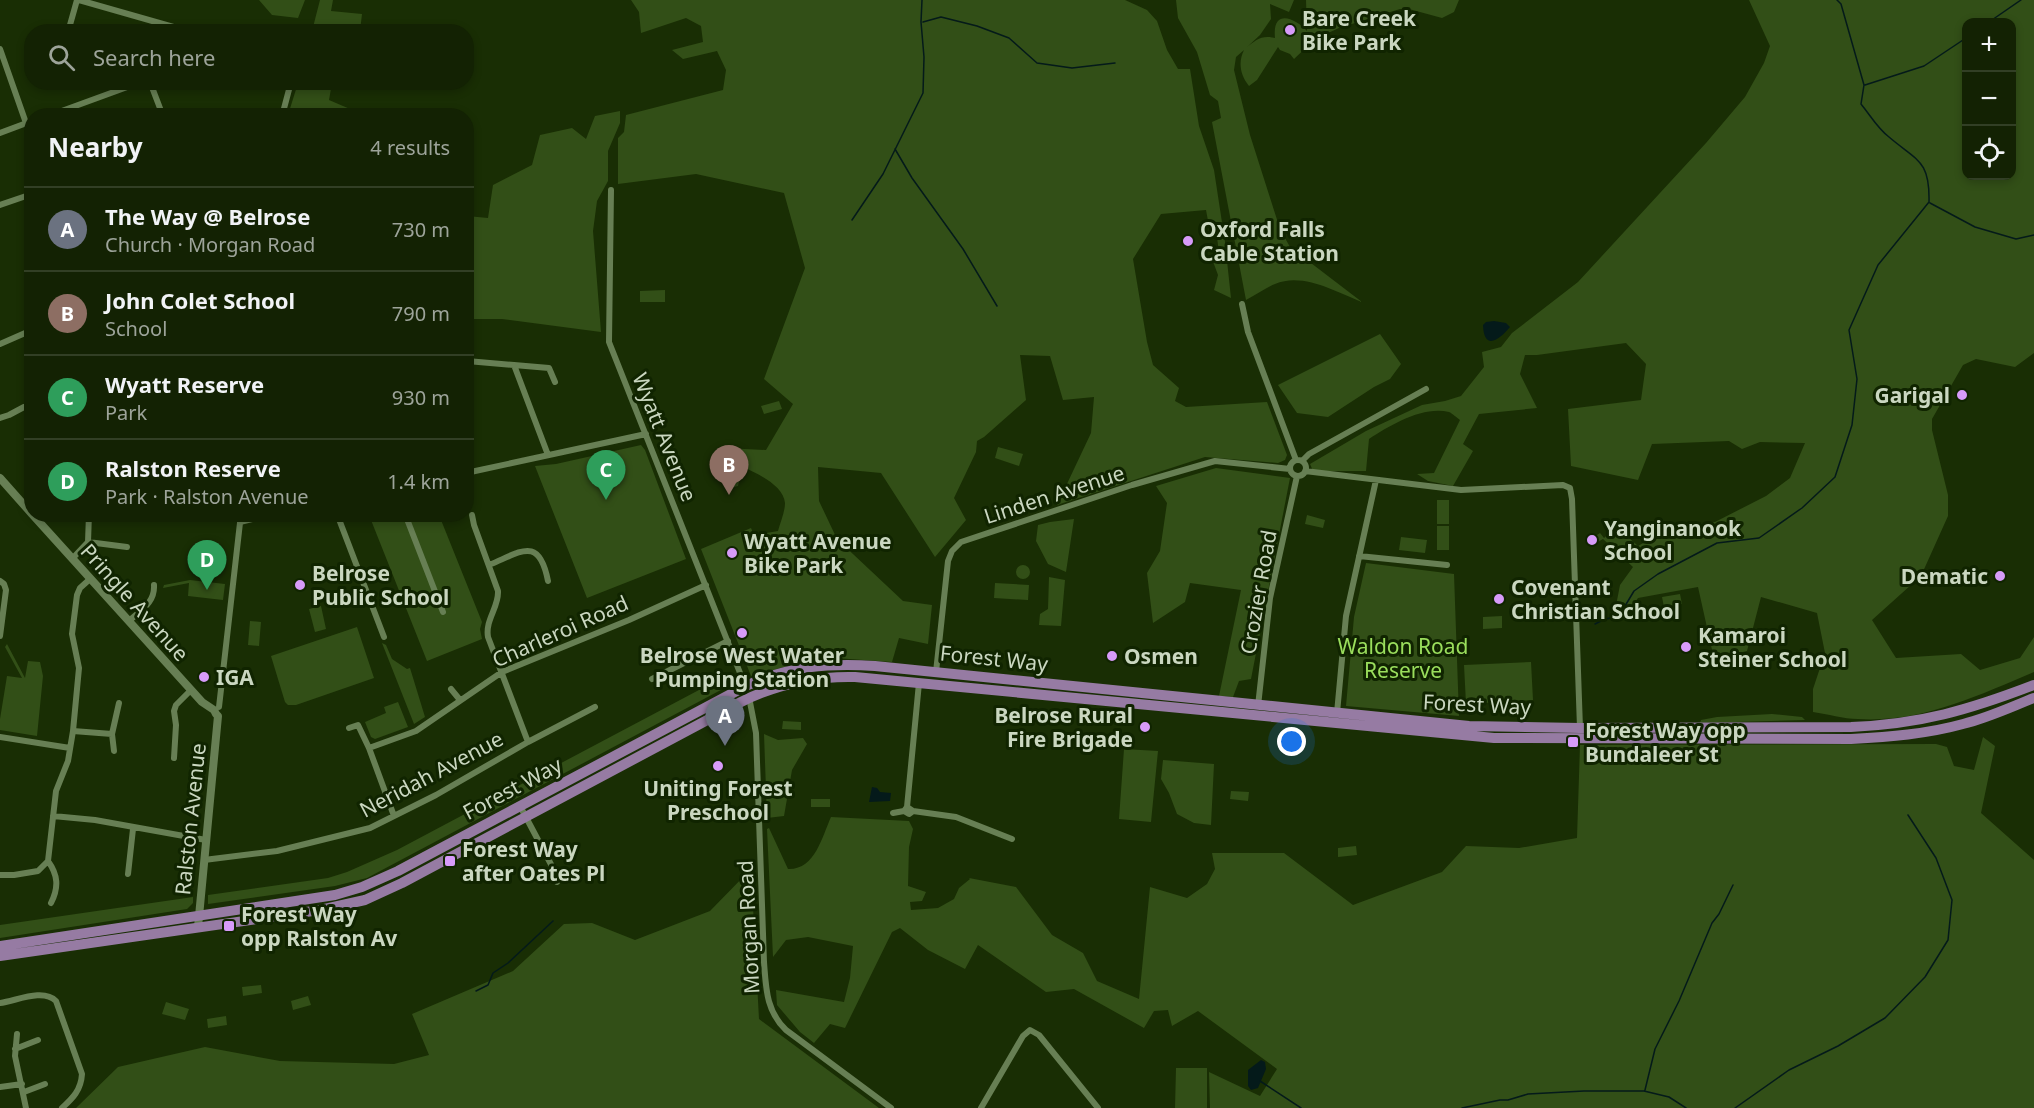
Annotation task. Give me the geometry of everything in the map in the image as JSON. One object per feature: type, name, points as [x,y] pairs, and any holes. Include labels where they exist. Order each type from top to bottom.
[{"type":"main road","name":"Forest Way","points":[[0,956],[199,921],[335,895],[362,887],[398,871],[746,686],[772,675],[812,666],[845,664],[972,675],[1494,738],[1851,739],[1917,734],[1963,724],[2034,698]]},
{"type":"main road","points":[[875,666],[912,674],[919,682],[926,677],[963,678],[972,675]]},
{"type":"main road","name":"Forest Way","points":[[0,946],[199,921],[320,910],[364,900],[402,883],[749,698],[775,688],[818,678],[855,677],[1257,710],[1337,713],[1469,726],[1580,728],[1893,724],[1953,713],[2034,685]]},
{"type":"street","points":[[70,24],[78,0],[164,24]]},
{"type":"street","points":[[0,49],[2,63],[24,111]]},
{"type":"street","points":[[70,108],[119,90]]},
{"type":"street","points":[[153,90],[160,108]]},
{"type":"street","points":[[284,108],[289,90]]},
{"type":"street","points":[[0,133],[24,124]]},
{"type":"street","name":"Wyatt Avenue","points":[[611,190],[609,342],[746,686]]},
{"type":"street","points":[[0,205],[24,197]]},
{"type":"street","points":[[1242,303],[1248,332],[1305,471]]},
{"type":"street","points":[[0,344],[24,334]]},
{"type":"street","points":[[474,362],[549,368],[555,382]]},
{"type":"street","points":[[514,365],[548,455]]},
{"type":"street","points":[[1426,389],[1292,462],[1290,469],[1297,476],[1305,471],[1461,490],[1563,485],[1570,488],[1580,728]]},
{"type":"street","points":[[0,418],[9,416],[24,407]]},
{"type":"street","points":[[474,471],[646,434]]},
{"type":"street","name":"Linden Avenue","points":[[936,672],[948,561],[952,550],[962,542],[1132,485],[1215,461],[1290,469]]},
{"type":"street","name":"Crozier Road","points":[[1257,710],[1270,598],[1297,476]]},
{"type":"street","name":"Pringle Avenue","points":[[0,478],[24,505]]},
{"type":"street","points":[[1337,713],[1346,616],[1376,480]]},
{"type":"street","name":"Pringle Avenue","points":[[39,522],[205,706],[217,711]]},
{"type":"street","points":[[72,559],[88,542],[89,522]]},
{"type":"street","name":"Ralston Avenue","points":[[199,921],[217,711],[241,522]]},
{"type":"street","points":[[340,522],[384,637]]},
{"type":"street","points":[[408,522],[443,612]]},
{"type":"street","points":[[473,522],[497,585],[498,596],[488,624],[487,634],[528,742]]},
{"type":"street","points":[[88,542],[127,547]]},
{"type":"street","points":[[489,565],[531,550],[543,559],[548,580]]},
{"type":"street","points":[[1359,556],[1447,565]]},
{"type":"street","points":[[0,874],[14,875],[38,871],[48,861],[56,791],[68,761],[79,668],[72,634],[77,595],[80,588],[90,579]]},
{"type":"street","points":[[0,581],[6,590],[0,636]]},
{"type":"street","points":[[129,621],[149,603],[154,595],[154,585]]},
{"type":"street","name":"Charleroi Road","points":[[369,748],[416,731],[502,672],[706,585]]},
{"type":"street","points":[[652,679],[728,641]]},
{"type":"street","points":[[908,810],[919,682]]},
{"type":"street","name":"Morgan Road","points":[[746,686],[756,734],[766,996],[778,1022],[786,1030],[891,1108]]},
{"type":"street","points":[[451,689],[460,700]]},
{"type":"street","points":[[174,758],[176,724],[174,711],[176,705],[191,690]]},
{"type":"street","points":[[114,751],[112,734],[119,703]]},
{"type":"street","name":"Neridah Avenue","points":[[204,860],[277,851],[370,828],[436,795],[528,742],[595,707]]},
{"type":"street","points":[[350,728],[358,725],[394,816]]},
{"type":"street","points":[[72,731],[112,734]]},
{"type":"street","points":[[0,737],[70,748]]},
{"type":"street","points":[[520,806],[554,870],[557,882]]},
{"type":"street","points":[[893,813],[908,810],[956,817],[1012,839]]},
{"type":"street","points":[[53,816],[95,820],[133,829],[206,840]]},
{"type":"street","points":[[128,874],[133,829]]},
{"type":"street","points":[[48,861],[56,872],[57,883],[51,903]]},
{"type":"street","points":[[0,1003],[41,995],[52,997],[56,1001],[82,1074],[82,1082],[77,1093],[62,1108]]},
{"type":"street","points":[[981,1108],[1023,1036],[1030,1030],[1039,1035],[1098,1108]]},
{"type":"street","points":[[16,1034],[15,1049],[26,1108]]},
{"type":"street","points":[[15,1049],[38,1041]]},
{"type":"street","points":[[0,1087],[22,1084]]},
{"type":"street","points":[[24,1092],[45,1084]]},
{"type":"green space","points":[[259,0],[305,0],[298,18],[272,15]]},
{"type":"green space","points":[[320,0],[333,0],[331,11],[362,14],[361,24],[314,24]]},
{"type":"green space","points":[[631,0],[1125,0],[1147,10],[1157,21],[1167,50],[1178,69],[1190,69],[1199,126],[1214,170],[1231,298],[1214,290],[1218,275],[1211,256],[1219,253],[1217,237],[1211,237],[1206,210],[1161,214],[1133,259],[1153,365],[1179,388],[1175,401],[1186,407],[1267,402],[1287,455],[1285,460],[1278,463],[1205,457],[1057,505],[1091,433],[1094,397],[1063,400],[1050,356],[1020,355],[1026,400],[977,441],[976,452],[954,498],[966,520],[935,557],[881,473],[818,467],[819,501],[837,539],[903,601],[932,605],[928,644],[899,638],[892,662],[821,657],[751,676],[701,549],[751,528],[754,535],[778,531],[785,503],[777,488],[760,475],[722,458],[725,448],[766,450],[793,404],[764,379],[805,268],[784,193],[696,174],[618,184],[618,138],[624,132],[626,115],[723,90],[726,70],[717,51],[683,59],[672,50],[703,42],[701,26],[686,18],[641,33],[639,12]]},
{"type":"green space","points":[[1176,0],[1294,0],[1289,12],[1270,4],[1271,19],[1260,35],[1246,48],[1259,39],[1275,38],[1275,29],[1280,19],[1290,19],[1307,31],[1306,0],[1459,0],[1454,12],[1442,18],[1409,9],[1400,9],[1339,28],[1315,39],[1294,59],[1278,47],[1257,80],[1249,86],[1241,68],[1244,50],[1236,57],[1234,70],[1250,135],[1280,229],[1290,247],[1362,302],[1319,285],[1297,280],[1275,284],[1246,300],[1212,122],[1221,118],[1218,101],[1210,95],[1197,52],[1178,18]]},
{"type":"green space","points":[[1749,0],[2034,0],[2034,353],[2015,367],[1976,359],[1963,365],[1932,419],[1932,430],[1948,495],[1948,516],[1921,576],[1872,620],[1896,658],[1961,654],[1980,670],[2020,658],[2034,637],[2034,672],[1970,698],[1926,712],[1904,717],[1852,719],[1813,712],[1813,689],[1825,653],[1817,613],[1761,597],[1747,651],[1714,659],[1698,587],[1638,598],[1624,618],[1613,621],[1620,585],[1633,567],[1603,539],[1596,543],[1594,537],[1600,533],[1604,538],[1617,527],[1638,546],[1671,527],[1715,522],[1766,496],[1790,478],[1805,443],[1760,442],[1742,449],[1729,441],[1652,444],[1638,480],[1571,466],[1568,409],[1641,400],[1646,364],[1626,343],[1525,355],[1520,374],[1537,408],[1479,414],[1463,444],[1473,451],[1453,486],[1428,481],[1417,474],[1434,473],[1460,420],[1449,412],[1418,414],[1369,439],[1366,471],[1313,471],[1310,464],[1366,431],[1422,405],[1461,396],[1484,367],[1482,352],[1501,347],[1512,333],[1578,282],[1706,143],[1745,97],[1764,63],[1770,46]]},
{"type":"green space","points":[[296,90],[331,90],[329,100],[348,108],[290,108]]},
{"type":"green space","points":[[620,111],[620,123],[608,151],[608,181],[597,201],[593,231],[601,332],[502,319],[474,319],[474,217],[488,218],[493,185],[532,165],[540,135],[572,128],[586,139],[595,116]]},
{"type":"green space","points":[[665,290],[665,302],[640,302],[640,291]]},
{"type":"green space","points":[[1380,334],[1401,364],[1390,379],[1328,417],[1297,413],[1278,385]]},
{"type":"green space","points":[[779,401],[782,409],[764,414],[761,406]]},
{"type":"green space","points":[[641,445],[645,450],[686,559],[587,598],[535,466],[556,464]]},
{"type":"green space","points":[[998,447],[1023,454],[1019,466],[995,458]]},
{"type":"green space","points":[[733,467],[741,472],[738,486],[730,488],[726,477],[730,468]]},
{"type":"green space","points":[[1216,468],[1290,478],[1251,679],[1239,681],[1233,697],[1219,696],[1241,590],[1190,583],[1185,602],[1153,623],[1147,573],[1160,551],[1167,503],[1156,486]]},
{"type":"green space","points":[[1437,500],[1449,500],[1449,524],[1437,524]]},
{"type":"green space","points":[[1307,515],[1325,520],[1323,528],[1305,524]]},
{"type":"green space","points":[[1074,519],[1066,572],[1048,564],[1036,541],[1038,525]]},
{"type":"green space","points":[[372,522],[442,522],[482,622],[480,629],[482,639],[427,661]]},
{"type":"green space","points":[[1437,526],[1449,526],[1449,550],[1437,550]]},
{"type":"green space","points":[[1401,537],[1427,540],[1425,553],[1399,550]]},
{"type":"green space","name":"Waldon Road Reserve","points":[[1366,563],[1454,574],[1459,716],[1346,706],[1354,617]]},
{"type":"green space","points":[[1020,565],[1026,565],[1030,572],[1026,579],[1020,579],[1016,575],[1016,569]]},
{"type":"green space","points":[[1049,577],[1065,580],[1061,626],[1039,625],[1040,614],[1048,609]]},
{"type":"green space","points":[[190,580],[225,584],[223,600],[188,596],[189,583],[163,588],[164,585]]},
{"type":"green space","points":[[995,583],[1029,585],[1028,600],[994,598]]},
{"type":"green space","points":[[1680,594],[1682,604],[1664,607],[1662,597]]},
{"type":"green space","points":[[321,606],[326,629],[315,632],[309,609]]},
{"type":"green space","points":[[1502,616],[1502,628],[1483,629],[1483,617]]},
{"type":"green space","points":[[250,621],[261,622],[259,646],[248,645]]},
{"type":"green space","points":[[357,627],[374,678],[296,705],[288,705],[285,702],[271,656]]},
{"type":"green space","points":[[382,643],[386,645],[392,659],[407,669],[410,668],[425,717],[414,724]]},
{"type":"green space","points":[[7,644],[25,678],[28,661],[40,662],[43,676],[37,736],[0,730],[7,676],[22,678],[5,647]]},
{"type":"green space","points":[[1531,662],[1533,700],[1466,704],[1464,665]]},
{"type":"green space","points":[[731,673],[734,683],[367,878],[335,886],[208,904],[208,895],[328,878],[397,850]]},
{"type":"green space","points":[[398,702],[408,727],[375,739],[371,737],[365,722],[386,713],[384,707]]},
{"type":"green space","points":[[1772,714],[1802,717],[1805,720],[1700,723],[1701,720],[1717,717]]},
{"type":"green space","points":[[783,721],[801,722],[801,730],[782,729]]},
{"type":"green space","points":[[764,734],[778,740],[803,738],[807,744],[792,770],[784,816],[767,818]]},
{"type":"green space","points":[[1983,737],[1995,746],[1981,813],[2034,860],[2034,1108],[1210,1108],[1209,1072],[1260,1096],[1277,1069],[1198,1011],[1172,1026],[1168,1010],[1154,1011],[1144,1028],[1074,989],[1046,992],[978,945],[965,969],[928,950],[900,928],[892,932],[845,1028],[830,1024],[814,1043],[800,1032],[777,1005],[776,990],[844,1002],[850,978],[853,946],[808,937],[786,940],[773,957],[767,829],[769,828],[788,869],[797,868],[811,858],[821,843],[831,817],[909,821],[913,829],[909,847],[908,886],[926,892],[922,901],[910,902],[911,910],[938,908],[954,899],[959,888],[969,878],[1016,887],[1052,935],[1083,953],[1097,981],[1139,999],[1150,887],[1187,898],[1207,884],[1215,869],[1212,853],[1284,853],[1353,905],[1442,872],[1466,846],[1519,848],[1577,838],[1580,745],[1936,744],[1947,747],[1954,766],[1974,770]]},
{"type":"green space","points":[[1124,749],[1158,751],[1151,822],[1119,819]]},
{"type":"green space","points":[[1163,760],[1214,764],[1211,825],[1194,823],[1177,814],[1161,779]]},
{"type":"green space","points":[[1231,791],[1249,792],[1248,801],[1230,799]]},
{"type":"green space","points":[[811,799],[830,799],[830,807],[811,807]]},
{"type":"green space","points":[[1356,846],[1357,855],[1338,857],[1338,848]]},
{"type":"green space","points":[[751,869],[759,1019],[879,1108],[76,1108],[118,1067],[205,1047],[280,1061],[394,1064],[429,1055],[412,1014],[513,971],[564,924],[592,923],[635,940],[710,911]]},
{"type":"green space","points":[[193,897],[193,903],[187,909],[0,938],[0,925]]},
{"type":"green space","points":[[261,985],[262,993],[243,996],[242,987]]},
{"type":"green space","points":[[308,996],[311,1005],[293,1010],[291,1001]]},
{"type":"green space","points":[[166,1002],[189,1009],[185,1020],[162,1014]]},
{"type":"green space","points":[[226,1016],[227,1025],[208,1028],[207,1019]]},
{"type":"green space","points":[[1176,1068],[1207,1068],[1207,1108],[1175,1108]]},
{"type":"water","points":[[1494,321],[1506,323],[1510,327],[1502,336],[1489,341],[1484,333],[1483,325]]},
{"type":"water","points":[[872,787],[877,788],[880,792],[891,793],[890,801],[869,802]]},
{"type":"water","points":[[1261,1060],[1265,1062],[1266,1069],[1258,1088],[1251,1090],[1248,1086],[1248,1070]]},
{"type":"waterway","points":[[852,220],[883,174],[923,93],[922,0]]},
{"type":"waterway","points":[[1837,0],[1841,4],[1864,85],[1861,104],[1881,130],[1920,163],[1927,177],[1929,202]]},
{"type":"waterway","points":[[1995,18],[2021,0]]},
{"type":"waterway","points":[[923,22],[941,17],[977,26],[1009,38],[1037,63],[1072,68],[1115,63]]},
{"type":"waterway","points":[[1865,85],[1924,66],[1962,41]]},
{"type":"waterway","points":[[895,149],[912,178],[963,249],[997,306]]},
{"type":"waterway","points":[[1595,624],[1616,617],[1634,591],[1658,574],[1717,543],[1759,538],[1802,508],[1835,477],[1852,425],[1857,379],[1849,330],[1878,265],[1929,202]]},
{"type":"waterway","points":[[1930,203],[1975,227],[2016,239],[2034,235]]},
{"type":"waterway","points":[[1735,1108],[1789,1070],[1838,1046],[1885,1018],[1925,977],[1948,940],[1952,900],[1936,858],[1908,815]]},
{"type":"waterway","points":[[1645,1090],[1655,1049],[1679,1001],[1712,923],[1733,885]]},
{"type":"waterway","points":[[476,991],[488,985],[493,973],[508,963],[553,921]]},
{"type":"waterway","points":[[1260,1081],[1301,1108]]},
{"type":"waterway","points":[[1462,1108],[1528,1094],[1584,1091],[1644,1091],[1669,1097],[1686,1108]]},
{"type":"place","name":"Bare Creek Bike Park","points":[[1290,30]]},
{"type":"place","name":"Oxford Falls Cable Station","points":[[1188,241]]},
{"type":"place","name":"Garigal","points":[[1962,395]]},
{"type":"place","name":"John Colet School","points":[[729,495]]},
{"type":"place","name":"Wyatt Reserve","points":[[606,500]]},
{"type":"place","name":"Yanginanook School","points":[[1592,540]]},
{"type":"place","name":"Wyatt Avenue Bike Park","points":[[732,553]]},
{"type":"place","name":"Dematic","points":[[2000,576]]},
{"type":"place","name":"Belrose Public School","points":[[300,585]]},
{"type":"place","name":"Ralston Reserve","points":[[207,590]]},
{"type":"place","name":"Covenant Christian School","points":[[1499,599]]},
{"type":"place","name":"Belrose West Water Pumping Station","points":[[742,633]]},
{"type":"place","name":"Kamaroi Steiner School","points":[[1686,647]]},
{"type":"place","name":"Osmen","points":[[1112,656]]},
{"type":"place","name":"IGA","points":[[204,677]]},
{"type":"place","name":"Belrose Rural Fire Brigade","points":[[1145,727]]},
{"type":"place","name":"Forest Way opp Bundaleer St","points":[[1573,742]]},
{"type":"place","name":"The Way @ Belrose","points":[[725,746]]},
{"type":"place","name":"Uniting Forest Preschool","points":[[718,766]]},
{"type":"place","name":"Forest Way after Oates Pl","points":[[450,861]]},
{"type":"place","name":"Forest Way opp Ralston Av","points":[[229,926]]}]
